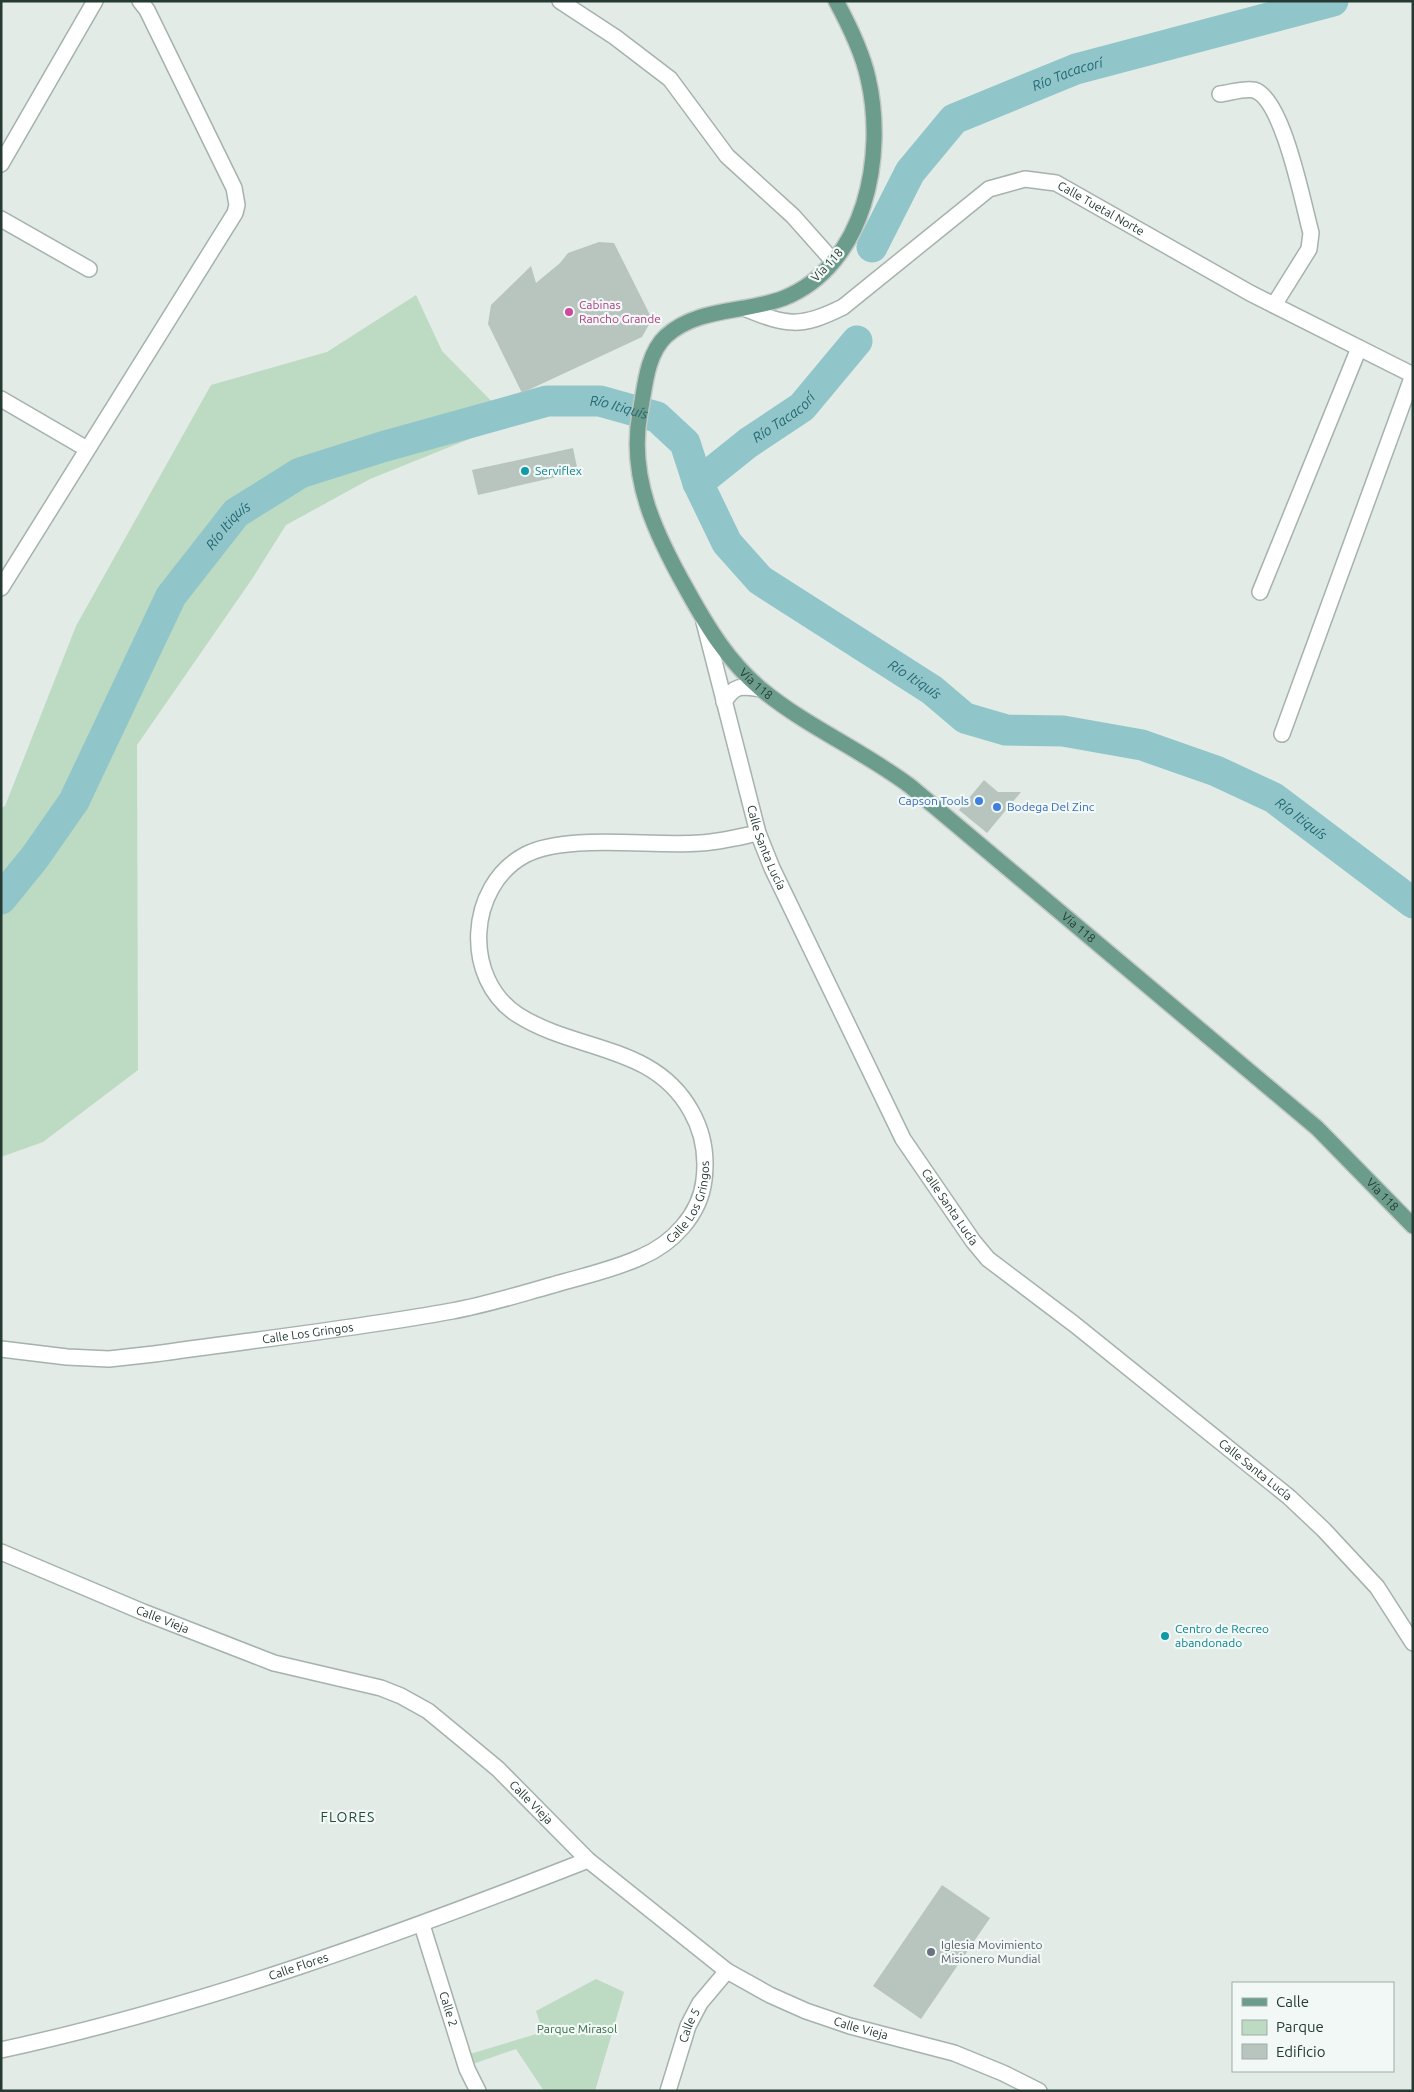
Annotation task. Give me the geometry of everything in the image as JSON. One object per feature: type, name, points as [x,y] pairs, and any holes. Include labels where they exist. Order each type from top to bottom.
[{"type":"main road","name":"Vía 118","points":[[836,1],[859,50],[868,78],[874,124],[870,180],[864,203],[846,243],[833,262],[819,277],[783,298],[708,315],[678,327],[665,337],[650,362],[637,429],[638,468],[649,512],[659,540],[704,620],[726,654],[761,689],[786,708],[885,767],[917,792],[1317,1128],[1413,1226]]},
{"type":"street","points":[[1,164],[95,1]]},
{"type":"street","points":[[1,588],[86,449],[230,222],[237,205],[234,188],[147,10],[140,1]]},
{"type":"street","points":[[560,1],[615,37],[670,79],[727,156],[793,216],[833,262]]},
{"type":"street","points":[[1220,94],[1253,90],[1262,94],[1270,104],[1282,126],[1311,233],[1309,249],[1274,305]]},
{"type":"street","name":"Calle Tuetal Norte","points":[[744,308],[775,321],[799,323],[822,318],[843,307],[989,189],[1025,179],[1056,183],[1274,305],[1413,375]]},
{"type":"street","points":[[1,218],[89,269]]},
{"type":"street","points":[[1260,592],[1359,348]]},
{"type":"street","points":[[1282,734],[1413,375]]},
{"type":"street","points":[[1,399],[86,449]]},
{"type":"street","name":"Calle Santa Lucía","points":[[704,620],[758,833],[772,868],[903,1139],[973,1241],[988,1259],[1074,1324],[1289,1497],[1324,1530],[1377,1587],[1413,1643]]},
{"type":"street","points":[[724,702],[731,692],[742,686],[761,689]]},
{"type":"street","name":"Calle Los Gringos","points":[[1,1349],[67,1357],[109,1359],[452,1311],[622,1265],[661,1247],[688,1220],[703,1189],[706,1167],[704,1143],[696,1119],[684,1097],[672,1084],[644,1063],[540,1026],[516,1013],[497,995],[487,977],[480,958],[478,936],[480,913],[495,881],[507,867],[523,856],[542,848],[565,844],[699,843],[758,833]]},
{"type":"street","name":"Calle Vieja","points":[[1,1552],[143,1612],[274,1663],[372,1686],[402,1696],[428,1711],[498,1769],[588,1860],[727,1970],[770,1995],[806,2011],[850,2026],[954,2053],[1003,2073],[1039,2091]]},
{"type":"street","name":"Calle Flores","points":[[1,2050],[154,2013],[422,1925],[588,1860]]},
{"type":"street","name":"Calle 2","points":[[422,1925],[467,2070],[478,2091]]},
{"type":"street","name":"Calle 5","points":[[668,2091],[688,2026],[700,2003],[727,1970]]},
{"type":"green space","points":[[416,295],[442,351],[512,422],[370,479],[286,525],[252,579],[137,745],[138,1070],[43,1142],[1,1157],[1,808],[5,806],[76,626],[211,385],[327,352]]},
{"type":"green space","name":"Parque Mirasol","points":[[596,1979],[624,1992],[595,2091],[544,2091],[516,2049],[473,2064],[470,2054],[543,2032],[536,2011]]},
{"type":"building","name":"Cabinas Rancho Grande","points":[[599,242],[614,243],[652,319],[642,337],[522,393],[488,324],[491,305],[531,266],[536,283],[560,263],[568,253]]},
{"type":"building","name":"Serviflex","points":[[573,448],[578,472],[478,495],[472,470]]},
{"type":"building","points":[[984,780],[998,792],[1021,792],[987,833],[959,810]]},
{"type":"building","name":"Iglesia Movimiento Misionero Mundial","points":[[942,1885],[990,1918],[921,2019],[873,1986]]},
{"type":"waterway","name":"Río Tacacorí","points":[[872,247],[910,172],[954,119],[1076,69],[1333,1]]},
{"type":"waterway","name":"Río Tacacorí","points":[[698,483],[748,443],[802,407],[857,341]]},
{"type":"waterway","name":"Río Itiquís","points":[[1,899],[35,857],[74,801],[171,596],[236,513],[300,473],[382,447],[547,401],[600,401],[657,417],[685,443],[698,483],[727,543],[760,580],[932,690],[965,718],[1006,730],[1063,731],[1142,745],[1216,771],[1274,798],[1413,903]]},
{"type":"place","name":"Cabinas Rancho Grande","points":[[569,312]]},
{"type":"place","name":"Serviflex","points":[[525,471]]},
{"type":"place","name":"Capson Tools","points":[[979,801]]},
{"type":"place","name":"Bodega Del Zinc","points":[[997,807]]},
{"type":"place","name":"Centro de Recreo abandonado","points":[[1165,1636]]},
{"type":"place","name":"Iglesia Movimiento Misionero Mundial","points":[[931,1952]]},
{"type":"district","name":"FLORES","points":[[348,1817]]}]
